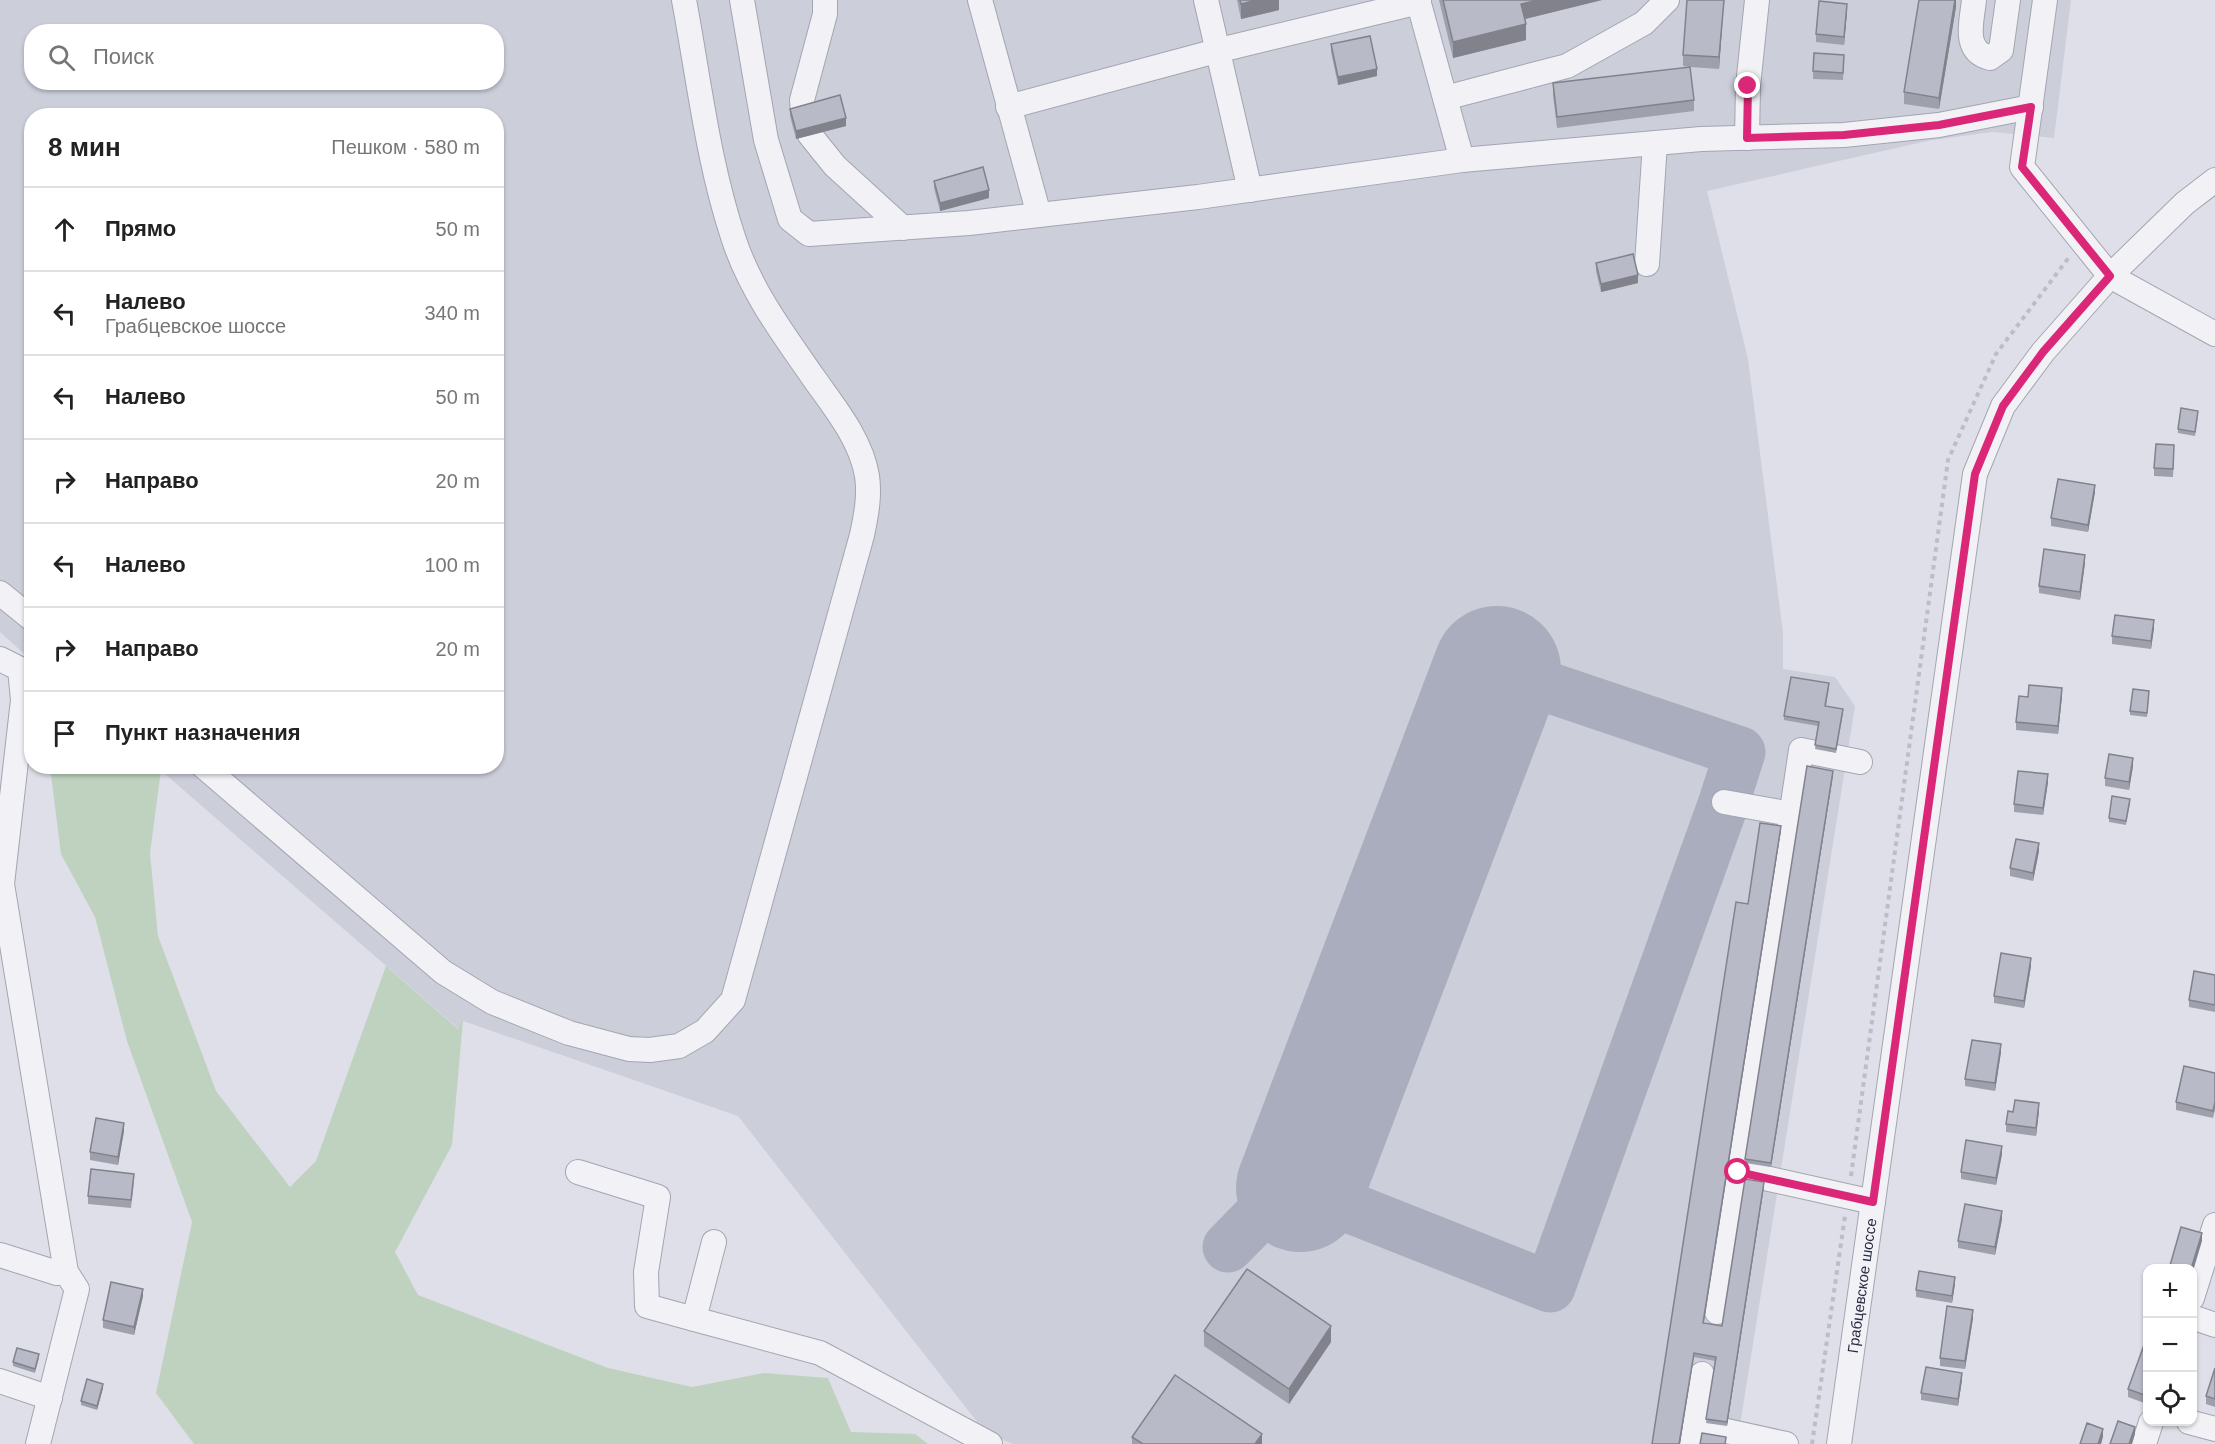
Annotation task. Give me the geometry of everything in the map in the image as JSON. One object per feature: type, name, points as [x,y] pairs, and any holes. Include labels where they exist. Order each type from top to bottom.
[{"type":"street","points":[[212,774],[443,972],[492,1002],[569,1033],[629,1049],[650,1050],[679,1046],[705,1032],[733,1000],[862,535],[868,503],[867,477],[862,457],[843,419],[771,318],[752,285],[734,240],[716,174],[684,0]]},
{"type":"street","points":[[742,0],[766,140],[790,219],[809,234],[1040,215],[1250,190],[1462,160],[1655,143],[1844,135],[1939,125],[2031,107]]},
{"type":"street","points":[[825,0],[825,14],[802,100],[807,124],[836,166],[903,228]]},
{"type":"street","points":[[980,0],[1040,215]]},
{"type":"street","points":[[1206,0],[1220,50],[1250,190]]},
{"type":"street","points":[[1445,98],[1567,66],[1644,24],[1667,0]]},
{"type":"street","points":[[1747,138],[1748,86],[1757,0]]},
{"type":"street","points":[[1974,0],[1970,39],[1975,50],[1990,58],[2001,50],[2008,0]]},
{"type":"street","points":[[2045,0],[2022,167],[2110,276],[2215,334]]},
{"type":"street","points":[[1008,107],[1220,50],[1419,1],[1462,160]]},
{"type":"street","points":[[1647,264],[1655,143]]},
{"type":"street","name":"Грабцевское шоссе","points":[[1845,1443],[1873,1202],[1975,474],[2003,406],[2043,352],[2110,276],[2185,203],[2215,180]]},
{"type":"street","points":[[0,593],[24,613]]},
{"type":"street","points":[[0,659],[20,669],[23,700],[1,884],[66,1272],[77,1289],[38,1444]]},
{"type":"street","points":[[1717,1312],[1801,750],[1860,762]]},
{"type":"street","points":[[1724,802],[1791,814]]},
{"type":"street","points":[[578,1172],[658,1197],[646,1272],[647,1306],[820,1353],[990,1444]]},
{"type":"street","points":[[1738,1172],[1873,1202]]},
{"type":"street","points":[[2197,1285],[2215,1225]]},
{"type":"street","points":[[694,1319],[714,1242]]},
{"type":"street","points":[[0,1255],[57,1273],[66,1272]]},
{"type":"street","points":[[2196,1318],[2215,1324]]},
{"type":"street","points":[[1702,1374],[1693,1434],[1786,1444]]},
{"type":"street","points":[[0,1382],[50,1398]]},
{"type":"street","points":[[2197,1424],[2215,1429]]},
{"type":"street","points":[[2144,1444],[2150,1426]]},
{"type":"shaded area","points":[[0,0],[2071,0],[2054,138],[1992,132],[1927,141],[1707,191],[1748,359],[1783,633],[1783,669],[1835,677],[1855,706],[1737,1444],[1013,1444],[985,1432],[738,1116],[463,1021],[459,1029],[165,774],[504,774],[504,108],[24,108],[24,654],[0,632]]},
{"type":"green space","points":[[51,774],[160,774],[150,853],[158,936],[216,1091],[290,1187],[316,1161],[386,966],[458,1029],[463,1020],[452,1145],[395,1252],[418,1295],[608,1368],[692,1387],[764,1373],[828,1378],[851,1432],[915,1434],[928,1444],[194,1444],[156,1393],[192,1222],[127,1041],[95,917],[61,854]]},
{"type":"building","points":[[1240,0],[1257,0],[1241,4]]},
{"type":"building","points":[[1443,0],[1540,0],[1521,4],[1526,24],[1453,42]]},
{"type":"building","points":[[1687,0],[1724,0],[1719,57],[1683,55]]},
{"type":"building","points":[[1919,0],[1955,0],[1939,98],[1904,92]]},
{"type":"building","points":[[1819,1],[1847,4],[1844,37],[1816,34]]},
{"type":"building","points":[[1370,36],[1377,69],[1338,77],[1331,44]]},
{"type":"building","points":[[1814,53],[1844,55],[1843,73],[1813,71]]},
{"type":"building","points":[[1690,67],[1694,100],[1557,117],[1553,83]]},
{"type":"building","points":[[840,95],[846,118],[796,131],[790,109]]},
{"type":"building","points":[[983,167],[989,190],[940,203],[934,181]]},
{"type":"building","points":[[1633,254],[1638,275],[1601,284],[1596,263]]},
{"type":"building","points":[[2181,408],[2198,411],[2195,432],[2178,429]]},
{"type":"building","points":[[2156,444],[2174,445],[2173,469],[2154,468]]},
{"type":"building","points":[[2058,479],[2095,485],[2088,525],[2051,518]]},
{"type":"building","points":[[2044,549],[2085,555],[2080,592],[2039,586]]},
{"type":"building","points":[[2115,615],[2154,620],[2151,641],[2112,636]]},
{"type":"building","points":[[1791,677],[1829,683],[1825,706],[1843,709],[1836,749],[1815,745],[1819,722],[1784,716]]},
{"type":"building","points":[[2029,685],[2062,688],[2058,726],[2016,722],[2019,696],[2028,697]]},
{"type":"building","points":[[2133,689],[2149,691],[2147,713],[2130,711]]},
{"type":"building","points":[[2109,754],[2133,758],[2129,782],[2105,778]]},
{"type":"building","points":[[1807,766],[1833,771],[1771,1163],[1745,1159]]},
{"type":"building","points":[[2018,771],[2048,774],[2043,808],[2014,804]]},
{"type":"building","points":[[2112,796],[2130,799],[2126,821],[2109,818]]},
{"type":"building","points":[[1760,823],[1781,826],[1703,1323],[1722,1326],[1745,1179],[1764,1182],[1727,1422],[1706,1419],[1716,1357],[1694,1353],[1679,1444],[1652,1444],[1736,902],[1748,904]]},
{"type":"building","points":[[2016,839],[2039,843],[2033,873],[2010,868]]},
{"type":"building","points":[[2001,953],[2031,958],[2024,1001],[1994,996]]},
{"type":"building","points":[[2194,971],[2215,975],[2215,1005],[2189,1000]]},
{"type":"building","points":[[1972,1040],[2001,1044],[1995,1083],[1965,1079]]},
{"type":"building","points":[[2184,1066],[2215,1073],[2213,1111],[2176,1102]]},
{"type":"building","points":[[2015,1100],[2039,1103],[2036,1128],[2006,1124],[2008,1111],[2013,1112]]},
{"type":"building","points":[[96,1118],[124,1123],[118,1157],[90,1152]]},
{"type":"building","points":[[1966,1140],[2002,1146],[1996,1178],[1961,1172]]},
{"type":"building","points":[[91,1169],[134,1174],[131,1200],[88,1196]]},
{"type":"building","points":[[1965,1204],[2002,1211],[1995,1247],[1958,1241]]},
{"type":"building","points":[[2181,1227],[2202,1233],[2193,1264],[2170,1264]]},
{"type":"building","points":[[1247,1269],[1331,1326],[1289,1389],[1204,1331]]},
{"type":"building","points":[[1919,1271],[1955,1277],[1952,1296],[1916,1290]]},
{"type":"building","points":[[111,1282],[143,1289],[134,1327],[103,1320]]},
{"type":"building","points":[[1947,1306],[1973,1310],[1965,1361],[1940,1358]]},
{"type":"building","points":[[17,1348],[39,1354],[35,1369],[13,1362]]},
{"type":"building","points":[[2143,1348],[2143,1395],[2128,1389]]},
{"type":"building","points":[[1926,1367],[1962,1373],[1958,1399],[1921,1393]]},
{"type":"building","points":[[2215,1368],[2215,1399],[2206,1396]]},
{"type":"building","points":[[1175,1375],[1262,1434],[1255,1444],[1143,1444],[1132,1437]]},
{"type":"building","points":[[87,1379],[103,1384],[97,1406],[81,1401]]},
{"type":"building","points":[[2118,1421],[2135,1427],[2129,1444],[2110,1444]]},
{"type":"building","points":[[2087,1423],[2103,1429],[2098,1444],[2080,1444]]},
{"type":"building","points":[[1702,1433],[1726,1437],[1725,1444],[1700,1444]]},
{"type":"taxiway","points":[[1228,1247],[1275,1199],[1300,1188],[1550,1287],[1740,752],[1497,670]]},
{"type":"runway","points":[[1300,1188],[1497,670]]},
{"type":"route","points":[[1738,1172],[1873,1202],[1975,474],[2003,406],[2043,352],[2110,276],[2080,242],[2022,167],[2031,107],[1939,125],[1844,135],[1747,138],[1748,86]]}]
